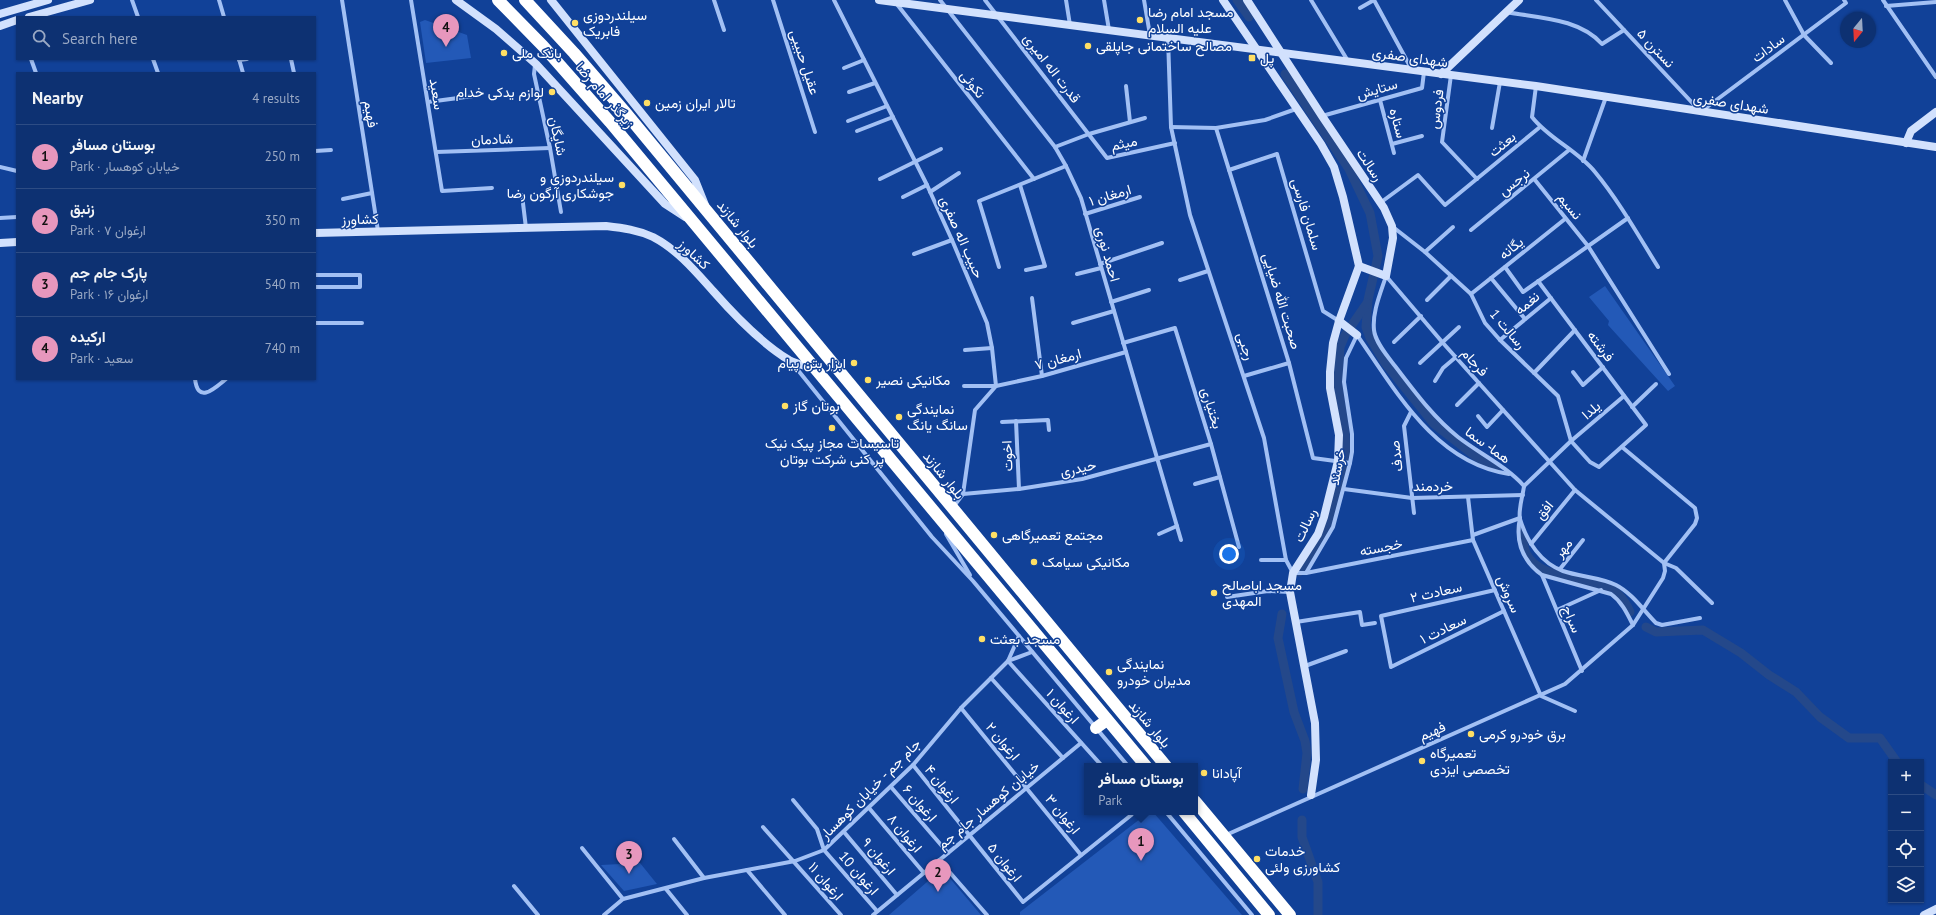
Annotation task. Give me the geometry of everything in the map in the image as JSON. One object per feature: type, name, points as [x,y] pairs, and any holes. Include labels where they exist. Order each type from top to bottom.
[{"type":"highway","name":"زیرگذر امام رضا","points":[[498,0],[543,46],[693,222]]},
{"type":"highway","name":"زیرگذر امام رضا","points":[[524,0],[574,53],[685,183]]},
{"type":"highway","name":"بلوار شازند","points":[[685,183],[1164,763]]},
{"type":"highway","points":[[693,222],[1143,763]]},
{"type":"highway","points":[[1096,728],[1107,720]]},
{"type":"highway","points":[[1198,805],[1290,915]]},
{"type":"highway","points":[[1186,815],[1269,915]]},
{"type":"street","points":[[0,14],[48,0]]},
{"type":"street","points":[[33,16],[90,0]]},
{"type":"street","points":[[132,0],[138,16]]},
{"type":"street","points":[[219,0],[224,16]]},
{"type":"street","name":"فهیم","points":[[342,0],[378,231]]},
{"type":"street","name":"سعید","points":[[411,0],[442,191],[492,188]]},
{"type":"street","points":[[456,0],[496,29],[536,64],[665,204],[693,222]]},
{"type":"street","points":[[551,0],[695,180],[708,211]]},
{"type":"street","points":[[714,0],[724,30]]},
{"type":"street","name":"عقیل حبیبی","points":[[773,0],[815,132]]},
{"type":"street","name":"حبیب اله صفری","points":[[834,0],[930,192],[987,323],[992,348],[996,386]]},
{"type":"street","name":"شهدای صفری","points":[[879,0],[1536,86],[1936,147]]},
{"type":"street","name":"احمد نوری","points":[[940,0],[1055,147],[1066,166],[1085,214],[1181,540]]},
{"type":"street","name":"قدرت اله امیری","points":[[985,0],[1089,134]]},
{"type":"street","points":[[1066,0],[1070,25]]},
{"type":"street","points":[[1104,0],[1109,30]]},
{"type":"street","points":[[1144,0],[1150,36]]},
{"type":"street","points":[[1223,0],[1321,144],[1334,167],[1352,230],[1359,266],[1386,276]]},
{"type":"street","name":"رسالت","points":[[1247,0],[1380,203],[1392,226],[1393,238],[1391,255],[1386,276]]},
{"type":"street","points":[[1311,0],[1348,62]]},
{"type":"street","points":[[1360,8],[1374,0],[1413,70]]},
{"type":"street","points":[[1441,74],[1519,0]]},
{"type":"street","name":"نسترن ۵","points":[[1596,0],[1701,112]]},
{"type":"street","points":[[1784,0],[1804,35],[1831,63]]},
{"type":"street","name":"سادات","points":[[1701,112],[1846,3],[1844,0]]},
{"type":"street","points":[[1883,0],[1936,77]]},
{"type":"street","name":"نکوئی","points":[[895,2],[1034,179]]},
{"type":"street","points":[[1886,6],[1936,2]]},
{"type":"street","points":[[1505,12],[1573,24],[1594,35],[1602,44],[1624,30]]},
{"type":"street","points":[[0,26],[16,21]]},
{"type":"street","name":"رجبی","points":[[1168,38],[1172,126],[1190,215],[1264,438],[1286,560],[1293,573]]},
{"type":"street","points":[[30,60],[36,72]]},
{"type":"street","points":[[153,60],[158,72]]},
{"type":"street","points":[[239,60],[243,72]]},
{"type":"street","points":[[291,60],[294,72]]},
{"type":"street","points":[[844,68],[864,60]]},
{"type":"street","name":"شایگان","points":[[536,64],[534,74],[550,148],[561,212]]},
{"type":"street","name":"ستایش","points":[[1322,116],[1422,88],[1424,72]]},
{"type":"street","name":"فردوس","points":[[1451,75],[1442,142],[1477,179]]},
{"type":"street","points":[[1492,128],[1500,82]]},
{"type":"street","points":[[849,92],[875,83]]},
{"type":"street","points":[[1126,86],[1130,122]]},
{"type":"street","points":[[1536,86],[1532,117],[1540,127],[1594,171],[1628,218],[1658,267]]},
{"type":"street","points":[[428,102],[473,96]]},
{"type":"street","points":[[1583,161],[1606,97]]},
{"type":"street","name":"ستاره","points":[[1380,100],[1394,153]]},
{"type":"street","points":[[848,121],[887,106]]},
{"type":"street","points":[[1172,126],[1216,128],[1265,120],[1296,109]]},
{"type":"street","points":[[1906,142],[1911,131],[1936,112]]},
{"type":"street","points":[[857,131],[893,117]]},
{"type":"street","points":[[1055,147],[1089,134],[1145,118]]},
{"type":"street","name":"بعثت","points":[[1380,203],[1418,175],[1445,205],[1540,127]]},
{"type":"street","name":"صحبت الله ضیایی","points":[[1216,128],[1289,363],[1313,458],[1338,461]]},
{"type":"street","name":"میثم","points":[[1089,134],[1107,158],[1175,143]]},
{"type":"street","points":[[1392,144],[1422,136]]},
{"type":"street","name":"شادمان","points":[[436,152],[550,148]]},
{"type":"street","points":[[880,179],[941,149]]},
{"type":"street","points":[[316,151],[331,150]]},
{"type":"street","name":"نرجس","points":[[1471,230],[1535,180],[1569,150]]},
{"type":"street","name":"سلمان فارسی","points":[[1230,170],[1277,154],[1324,311],[1339,321]]},
{"type":"street","points":[[999,267],[979,201],[1066,166]]},
{"type":"street","points":[[0,167],[16,170]]},
{"type":"street","points":[[930,192],[959,173]]},
{"type":"street","name":"نسیم","points":[[1535,180],[1588,246],[1669,374]]},
{"type":"street","points":[[1020,185],[1045,266],[1026,270]]},
{"type":"street","points":[[903,197],[927,186]]},
{"type":"street","points":[[343,199],[372,193]]},
{"type":"street","points":[[522,195],[526,228]]},
{"type":"street","name":"ارمغان ۱","points":[[1085,214],[1140,198]]},
{"type":"street","points":[[0,218],[16,217]]},
{"type":"street","points":[[1505,267],[1523,292],[1628,218]]},
{"type":"street","name":"یگانه","points":[[1471,294],[1565,219]]},
{"type":"street","name":"کشاورز","points":[[316,233],[606,226],[634,229],[668,247],[692,267],[735,315],[760,337],[790,360],[816,369]]},
{"type":"street","name":"رسالت 1","points":[[1392,226],[1425,252],[1471,294],[1485,323],[1500,340],[1558,396],[1572,441]]},
{"type":"street","points":[[1425,252],[1453,227]]},
{"type":"street","points":[[914,254],[952,240]]},
{"type":"street","points":[[0,243],[16,242]]},
{"type":"street","points":[[1078,274],[1162,243]]},
{"type":"street","name":"رسالت","points":[[1311,795],[1316,760],[1315,723],[1290,592],[1293,573],[1318,534],[1324,517],[1338,461],[1339,435],[1331,399],[1330,380],[1333,343],[1339,321],[1359,266]]},
{"type":"street","points":[[1180,280],[1208,271]]},
{"type":"street","points":[[316,275],[360,275],[360,287],[316,287]]},
{"type":"street","name":"فرجام","points":[[1386,276],[1443,343],[1575,490]]},
{"type":"street","name":"هما- سما","points":[[1386,276],[1374,321],[1374,331],[1377,339],[1392,362],[1432,413],[1458,437],[1499,464],[1509,474]]},
{"type":"street","points":[[1427,300],[1451,276]]},
{"type":"street","points":[[1491,278],[1525,319]]},
{"type":"street","name":"فرشته","points":[[1538,281],[1646,425],[1622,446]]},
{"type":"street","points":[[1111,302],[1149,290]]},
{"type":"street","points":[[1032,298],[1042,376]]},
{"type":"street","name":"نغمه","points":[[1500,340],[1551,298]]},
{"type":"street","points":[[1073,323],[1114,311]]},
{"type":"street","points":[[1394,342],[1421,316]]},
{"type":"street","points":[[1339,321],[1357,335]]},
{"type":"street","points":[[316,323],[362,323]]},
{"type":"street","points":[[1420,363],[1443,343],[1458,327]]},
{"type":"street","name":"بختیاری","points":[[1123,343],[1175,328],[1212,444],[1239,547]]},
{"type":"street","points":[[1534,373],[1575,330]]},
{"type":"street","name":"هما- سما","points":[[1357,335],[1411,412],[1439,440],[1464,457],[1484,468],[1509,474]]},
{"type":"street","name":"خرسند","points":[[1306,572],[1333,527],[1350,463],[1352,452],[1352,434],[1344,382],[1346,358],[1357,335]]},
{"type":"street","points":[[965,350],[992,348]]},
{"type":"street","name":"ارمغان ۷","points":[[964,386],[996,386],[1042,376],[1126,352]]},
{"type":"street","points":[[1436,382],[1443,368],[1456,357]]},
{"type":"street","points":[[790,360],[932,538],[973,581],[1125,763]]},
{"type":"street","points":[[1244,376],[1289,363]]},
{"type":"street","points":[[1573,372],[1583,384],[1603,367]]},
{"type":"street","points":[[195,380],[199,391],[204,393],[210,392],[225,380]]},
{"type":"street","points":[[1457,405],[1479,383]]},
{"type":"street","points":[[1632,407],[1656,384]]},
{"type":"street","points":[[952,508],[963,494],[975,410],[996,386]]},
{"type":"street","name":"یلدا","points":[[1524,486],[1572,441],[1624,396]]},
{"type":"street","points":[[1478,416],[1487,427],[1503,410]]},
{"type":"street","name":"صدف","points":[[1411,412],[1404,426],[1414,514]]},
{"type":"street","points":[[1002,422],[1048,420],[1049,430]]},
{"type":"street","name":"اخوت","points":[[1016,421],[1019,489]]},
{"type":"street","points":[[1572,441],[1590,462],[1599,467],[1622,446],[1695,508],[1695,524],[1664,563],[1665,571],[1663,578],[1642,612]]},
{"type":"street","name":"حیدری","points":[[963,494],[1019,489],[1082,479],[1212,444]]},
{"type":"street","points":[[1338,461],[1350,463]]},
{"type":"street","points":[[1509,474],[1518,479],[1524,486],[1518,530],[1520,546],[1526,561],[1542,575],[1601,590],[1618,599],[1634,624]]},
{"type":"street","points":[[1195,484],[1220,478]]},
{"type":"street","name":"خردمند","points":[[1344,489],[1412,498],[1523,494]]},
{"type":"street","points":[[1575,490],[1664,563],[1676,568],[1712,603]]},
{"type":"street","name":"افق","points":[[1531,544],[1575,490]]},
{"type":"street","name":"سروش","points":[[1468,497],[1473,537],[1541,696]]},
{"type":"street","points":[[931,507],[973,581]]},
{"type":"street","points":[[1520,518],[1531,544],[1542,558],[1551,566],[1606,581],[1618,586],[1626,592],[1642,612],[1656,623],[1662,625],[1700,618]]},
{"type":"street","name":"خجسته","points":[[1293,573],[1306,572],[1473,537],[1520,518]]},
{"type":"street","points":[[1160,534],[1177,526]]},
{"type":"street","name":"مهر","points":[[1560,569],[1583,540]]},
{"type":"street","points":[[1261,560],[1286,560]]},
{"type":"street","name":"سراج","points":[[1542,575],[1582,670]]},
{"type":"street","name":"سعادت ۲","points":[[1391,667],[1381,616],[1495,590]]},
{"type":"street","points":[[1557,610],[1601,590]]},
{"type":"street","points":[[1227,597],[1268,591],[1290,592]]},
{"type":"street","name":"سعادت ۱","points":[[1391,667],[1504,611]]},
{"type":"street","points":[[1296,622],[1360,612],[1362,625],[1375,623]]},
{"type":"street","name":"فهیم","points":[[1224,836],[1311,795],[1541,696],[1565,684],[1634,624],[1642,612]]},
{"type":"street","points":[[1008,661],[1019,636]]},
{"type":"street","points":[[1304,666],[1346,651]]},
{"type":"street","points":[[1008,661],[1032,652]]},
{"type":"street","name":"جام جم - خیابان کوهسار","points":[[604,915],[623,899],[704,878],[795,861],[824,850],[912,765],[961,708],[1008,661]]},
{"type":"street","name":"ارغوان ۱","points":[[1008,661],[1099,763]]},
{"type":"street","points":[[991,678],[1063,758]]},
{"type":"street","points":[[1541,696],[1575,711]]},
{"type":"street","name":"ارغوان ۲","points":[[961,708],[1027,787]]},
{"type":"street","name":"خیابان کوهسار جام جم","points":[[873,915],[1081,743]]},
{"type":"street","name":"ارغوان ۴","points":[[912,765],[969,835]]},
{"type":"street","name":"ارغوان ۶","points":[[891,786],[948,853]]},
{"type":"street","name":"ارغوان ۳","points":[[1027,787],[1081,855]]},
{"type":"street","points":[[792,800],[817,829],[824,850]]},
{"type":"street","name":"ارغوان ۸","points":[[869,808],[924,873]]},
{"type":"street","points":[[1081,855],[1131,815]]},
{"type":"street","points":[[1169,815],[1252,915]]},
{"type":"street","name":"ارغوان ۱۱","points":[[763,827],[795,861],[841,915]]},
{"type":"street","name":"ارغوان ۹","points":[[844,832],[897,895]]},
{"type":"street","name":"ارغوان ۵","points":[[969,835],[1023,902],[1081,855]]},
{"type":"street","points":[[674,839],[704,878]]},
{"type":"street","points":[[582,848],[623,899]]},
{"type":"street","name":"ارغوان 10","points":[[824,850],[877,911]]},
{"type":"street","points":[[939,860],[987,915]]},
{"type":"street","points":[[747,870],[785,915]]},
{"type":"street","points":[[514,886],[538,915]]},
{"type":"street","points":[[666,889],[687,915]]},
{"type":"street","points":[[1924,915],[1936,908]]},
{"type":"shaded area","points":[[425,20],[467,35],[471,58],[426,63],[420,22]]},
{"type":"shaded area","points":[[1605,286],[1675,386],[1668,391],[1608,325],[1609,321],[1589,297]]},
{"type":"shaded area","points":[[1145,815],[1156,815],[1242,915],[1020,915],[1020,912]]},
{"type":"shaded area","points":[[640,863],[657,884],[624,891],[601,865]]},
{"type":"shaded area","points":[[942,869],[981,915],[889,915]]},
{"type":"waterway","points":[[1237,0],[1249,17]]},
{"type":"waterway","points":[[1285,74],[1349,169],[1370,213],[1378,256],[1368,300],[1366,327],[1370,338],[1385,363],[1434,424],[1475,456],[1496,468]]},
{"type":"waterway","points":[[1299,572],[1321,539],[1332,517],[1346,458],[1345,430],[1338,385],[1340,347],[1345,335],[1367,303]]},
{"type":"waterway","points":[[1521,528],[1526,553],[1533,562],[1543,569],[1555,574],[1608,588],[1620,596],[1630,612]]},
{"type":"waterway","points":[[1282,614],[1278,638],[1294,712],[1305,741],[1307,753],[1303,789]]},
{"type":"waterway","points":[[1646,627],[1656,632],[1703,630],[1741,653],[1769,675],[1796,692],[1820,717],[1849,738],[1880,738],[1895,759]]},
{"type":"waterway","points":[[1924,787],[1936,795]]},
{"type":"waterway","points":[[1302,820],[1302,837],[1318,882],[1318,915]]},
{"type":"place","name":"مسجد امام رضا علیه السلام","points":[[1140,20]]},
{"type":"place","name":"سیلندردوزی فابریک","points":[[575,23]]},
{"type":"place","name":"مصالح ساختمانی جاپلقی","points":[[1088,46]]},
{"type":"place","name":"ارکیده","points":[[446,47]]},
{"type":"place","name":"بانک ملی","points":[[504,53]]},
{"type":"place","name":"پل","points":[[1252,58]]},
{"type":"place","name":"لوازم یدکی خدام","points":[[552,92]]},
{"type":"place","name":"تالار ایران زمین","points":[[647,103]]},
{"type":"place","name":"سیلندردوزی و جوشکاری آرگون رضا","points":[[622,185]]},
{"type":"place","name":"ابزار بتن پیام","points":[[854,363]]},
{"type":"place","name":"مکانیکی نصیر","points":[[868,380]]},
{"type":"place","name":"بوتان گاز","points":[[785,406]]},
{"type":"place","name":"نمایندگی سانگ یانگ","points":[[899,417]]},
{"type":"place","name":"تاسیسات مجاز پیک نیک پر کنی شرکت بوتان","points":[[832,428]]},
{"type":"place","name":"مجتمع تعمیرگاهی","points":[[994,535]]},
{"type":"place","name":"مکانیکی سیامک","points":[[1034,562]]},
{"type":"place","name":"مسجد اباصالح المهدی","points":[[1214,593]]},
{"type":"place","name":"مسجد بعثت","points":[[982,639]]},
{"type":"place","name":"نمایندگی مدیران خودرو","points":[[1109,672]]},
{"type":"place","name":"برق خودرو کرمی","points":[[1471,734]]},
{"type":"place","name":"تعمیرگاه تخصصی ایزدی","points":[[1422,761]]},
{"type":"place","name":"آپادانا","points":[[1204,773]]},
{"type":"place","name":"خدمات کشاورزی ولئی","points":[[1257,859]]},
{"type":"place","name":"بوستان مسافر","points":[[1141,861]]},
{"type":"place","name":"پارک جام جم","points":[[629,874]]},
{"type":"place","name":"زنبق","points":[[938,892]]}]
